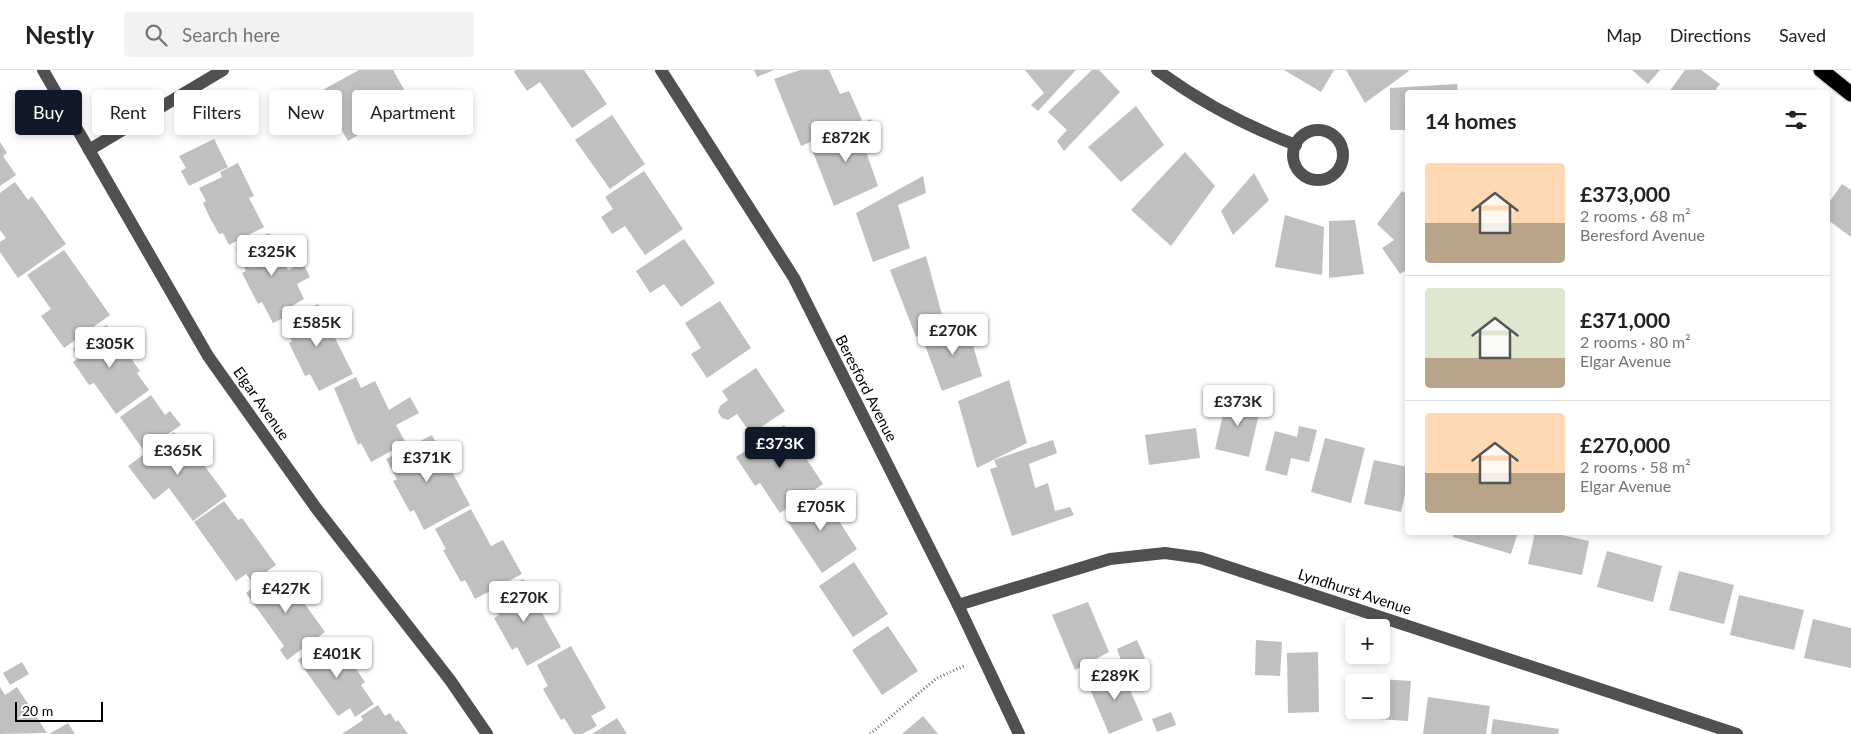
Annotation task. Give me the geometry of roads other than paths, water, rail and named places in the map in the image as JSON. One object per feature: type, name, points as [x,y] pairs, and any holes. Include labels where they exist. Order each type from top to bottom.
[{"type":"highway","points":[[1821,70],[1851,94]]},
{"type":"street","name":"Elgar Avenue","points":[[43,70],[208,356],[316,508],[450,680],[487,734]]},
{"type":"street","points":[[89,150],[224,70]]},
{"type":"street","name":"Beresford Avenue","points":[[661,70],[794,278],[958,605],[1019,734]]},
{"type":"street","points":[[1157,70],[1194,97],[1256,130],[1296,145]]},
{"type":"street","name":"Lyndhurst Avenue","points":[[958,605],[1110,560],[1165,553],[1201,558],[1737,734]]}]
